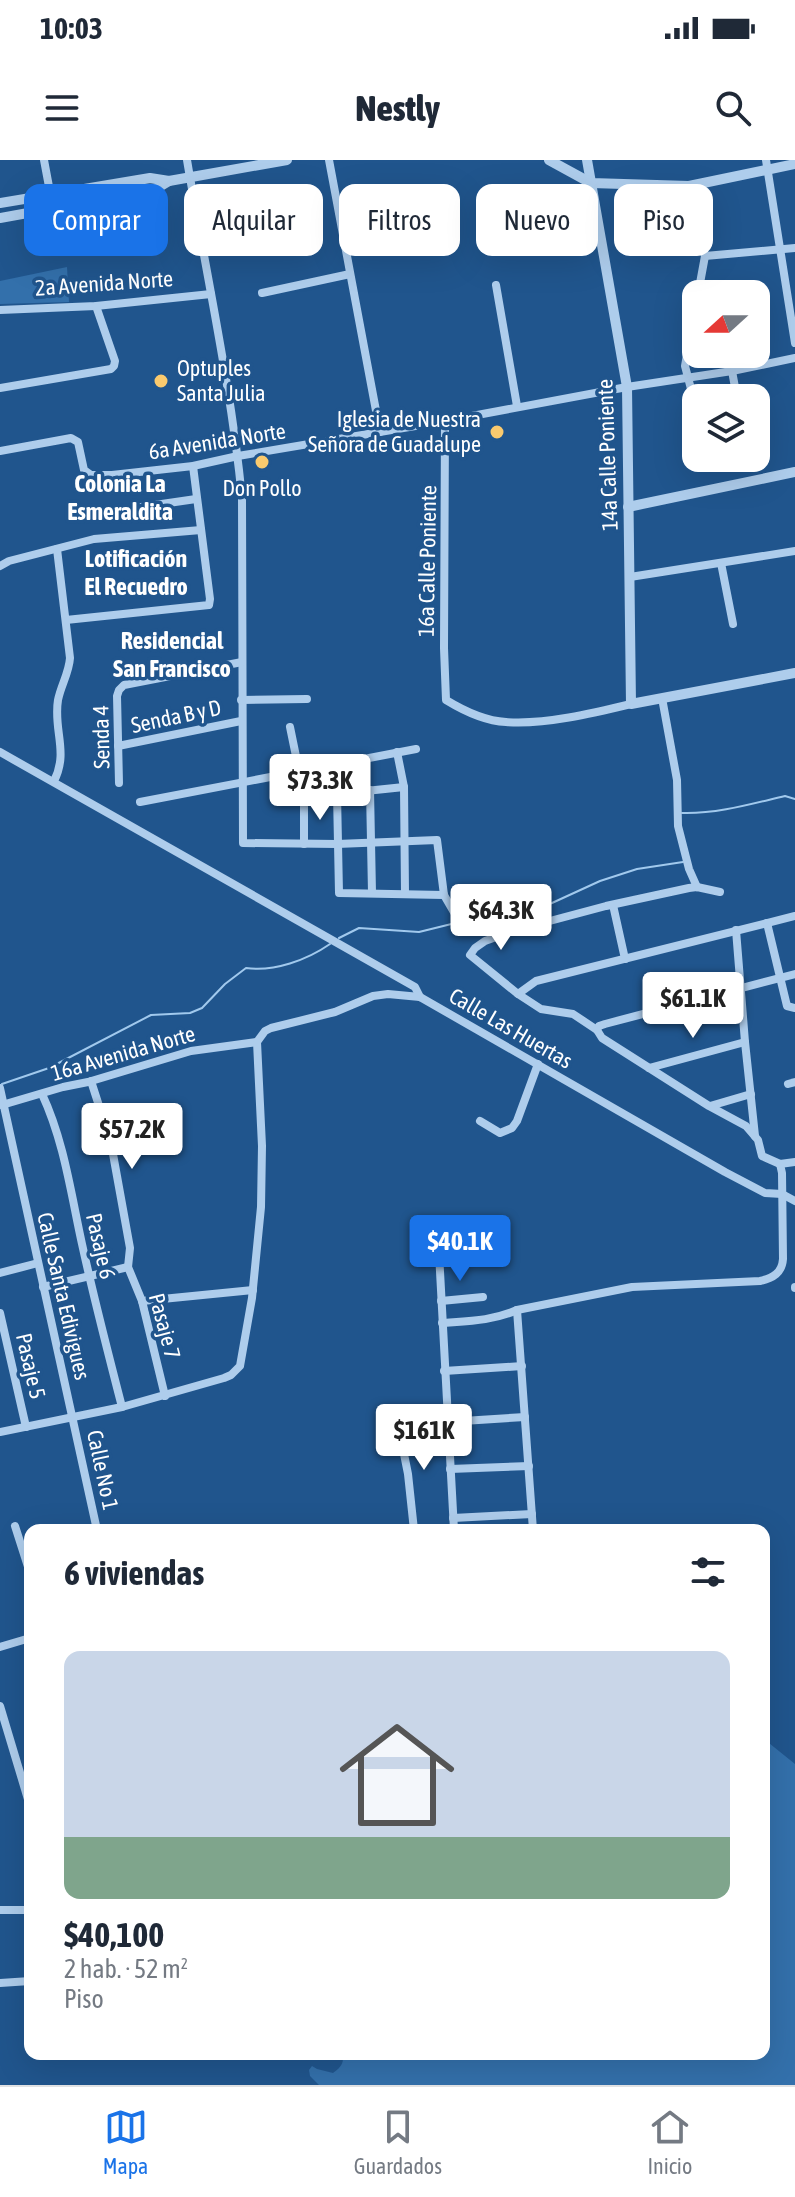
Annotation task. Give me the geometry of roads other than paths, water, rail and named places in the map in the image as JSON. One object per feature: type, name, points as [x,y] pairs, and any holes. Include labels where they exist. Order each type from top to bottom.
[{"type":"street","points":[[44,160],[49,184]]},
{"type":"street","points":[[187,160],[238,456],[242,498],[243,843],[337,844],[437,840],[444,895],[455,914]]},
{"type":"street","points":[[113,184],[150,178],[169,181],[287,160]]},
{"type":"street","points":[[329,160],[339,212]]},
{"type":"street","points":[[549,160],[591,183],[624,184]]},
{"type":"street","name":"14a Calle Poniente","points":[[587,160],[627,387],[631,704]]},
{"type":"street","points":[[696,184],[767,165],[795,164]]},
{"type":"street","points":[[767,165],[795,343]]},
{"type":"street","points":[[164,184],[169,181]]},
{"type":"street","points":[[0,203],[24,199]]},
{"type":"street","points":[[0,218],[24,213]]},
{"type":"street","points":[[713,255],[795,248]]},
{"type":"street","points":[[347,256],[380,432]]},
{"type":"street","points":[[701,280],[705,256]]},
{"type":"street","points":[[262,293],[350,274]]},
{"type":"street","points":[[496,285],[517,406]]},
{"type":"street","name":"2a Avenida Norte","points":[[0,310],[96,306],[211,294]]},
{"type":"street","points":[[0,388],[111,369],[115,361],[96,306]]},
{"type":"street","name":"6a Avenida Norte","points":[[0,451],[71,438],[78,442],[84,470],[91,475],[193,466],[795,358]]},
{"type":"street","points":[[686,368],[689,384]]},
{"type":"street","points":[[732,371],[734,384]]},
{"type":"street","name":"16a Calle Poniente","points":[[445,421],[446,700],[479,716],[505,722],[586,715],[631,704]]},
{"type":"street","points":[[66,620],[209,605],[193,466]]},
{"type":"street","points":[[628,507],[795,472]]},
{"type":"street","points":[[79,516],[196,499]]},
{"type":"street","points":[[0,566],[94,539],[201,530]]},
{"type":"street","points":[[54,781],[61,763],[58,701],[70,658],[57,549]]},
{"type":"street","points":[[630,577],[795,551]]},
{"type":"street","points":[[721,563],[733,624]]},
{"type":"street","name":"Senda 4","points":[[119,783],[117,696],[124,685],[242,662]]},
{"type":"street","points":[[631,704],[795,673]]},
{"type":"street","points":[[662,698],[677,780],[678,826],[697,887]]},
{"type":"street","points":[[241,700],[307,699]]},
{"type":"street","name":"Senda B y D","points":[[118,746],[241,721]]},
{"type":"street","points":[[290,727],[299,771]]},
{"type":"street","points":[[140,802],[416,749]]},
{"type":"street","points":[[0,752],[415,987],[420,997]]},
{"type":"street","points":[[397,752],[404,787],[405,894]]},
{"type":"street","points":[[404,787],[337,794],[339,893],[444,895]]},
{"type":"street","points":[[370,790],[372,893]]},
{"type":"street","points":[[304,800],[304,844]]},
{"type":"street","points":[[720,892],[697,887],[613,905],[516,930],[485,941],[470,955],[541,1009],[573,1014],[597,1030],[602,1038],[746,1126],[755,1136]]},
{"type":"street","points":[[613,905],[625,959]]},
{"type":"street","points":[[518,994],[536,981],[795,916]]},
{"type":"street","points":[[767,923],[787,1006],[795,1008]]},
{"type":"street","points":[[736,930],[755,1136],[762,1156],[780,1164],[795,1162]]},
{"type":"street","points":[[597,1030],[605,1024],[795,974]]},
{"type":"street","name":"Calle Las Huertas","points":[[257,1042],[271,1028],[335,1012],[373,996],[420,997],[725,1172],[765,1193],[782,1194],[795,1201]]},
{"type":"street","points":[[0,1432],[165,1396],[231,1375],[240,1366],[253,1290],[261,1207],[257,1042]]},
{"type":"street","name":"16a Avenida Norte","points":[[2,1105],[191,1051],[257,1042]]},
{"type":"street","points":[[649,1068],[745,1042]]},
{"type":"street","points":[[480,1121],[500,1133],[512,1128],[538,1064]]},
{"type":"street","name":"Pasaje 7","points":[[91,1081],[111,1143],[130,1248],[128,1267],[142,1301],[165,1396]]},
{"type":"street","name":"Calle Santa Edivigues","points":[[0,1088],[73,1418]]},
{"type":"street","name":"Pasaje 6","points":[[42,1094],[53,1117],[63,1155],[122,1407]]},
{"type":"street","points":[[709,1106],[751,1094]]},
{"type":"street","points":[[442,1323],[484,1321],[517,1310],[632,1287],[770,1279],[778,1274],[783,1265],[780,1164]]},
{"type":"street","points":[[454,1524],[439,1253],[484,1251]]},
{"type":"street","points":[[0,1273],[38,1263]]},
{"type":"street","points":[[43,1287],[128,1267]]},
{"type":"street","points":[[142,1301],[253,1290]]},
{"type":"street","points":[[441,1301],[483,1297]]},
{"type":"street","points":[[517,1310],[533,1524]]},
{"type":"street","name":"Pasaje 5","points":[[0,1313],[26,1427]]},
{"type":"street","points":[[444,1371],[522,1366]]},
{"type":"street","points":[[413,1524],[400,1434],[448,1424],[525,1417]]},
{"type":"street","name":"Calle No 1","points":[[73,1418],[96,1524]]},
{"type":"street","points":[[450,1469],[529,1466]]},
{"type":"street","points":[[453,1518],[532,1514]]},
{"type":"street","points":[[15,1526],[24,1554]]},
{"type":"street","points":[[0,1647],[24,1640]]},
{"type":"street","points":[[0,1706],[24,1786]]},
{"type":"street","points":[[0,1910],[24,1910]]},
{"type":"street","points":[[0,1983],[24,1981]]},
{"type":"waterway","points":[[682,813],[721,810],[785,796],[795,799]]},
{"type":"waterway","points":[[339,938],[359,928],[419,932],[492,914],[526,912],[637,869],[683,862]]},
{"type":"waterway","points":[[2,1084],[49,1068],[151,1015],[190,1013],[202,1008],[246,968],[290,964],[330,944]]},
{"type":"place","name":"Optuples Santa Julia","points":[[161,381]]},
{"type":"place","name":"Iglesia de Nuestra Señora de Guadalupe","points":[[497,432]]},
{"type":"place","name":"Don Pollo","points":[[262,462]]},
{"type":"district","name":"Colonia La Esmeraldita","points":[[120,498]]},
{"type":"district","name":"Lotificación El Recuedro","points":[[136,573]]},
{"type":"district","name":"Residencial San Francisco","points":[[172,655]]}]
